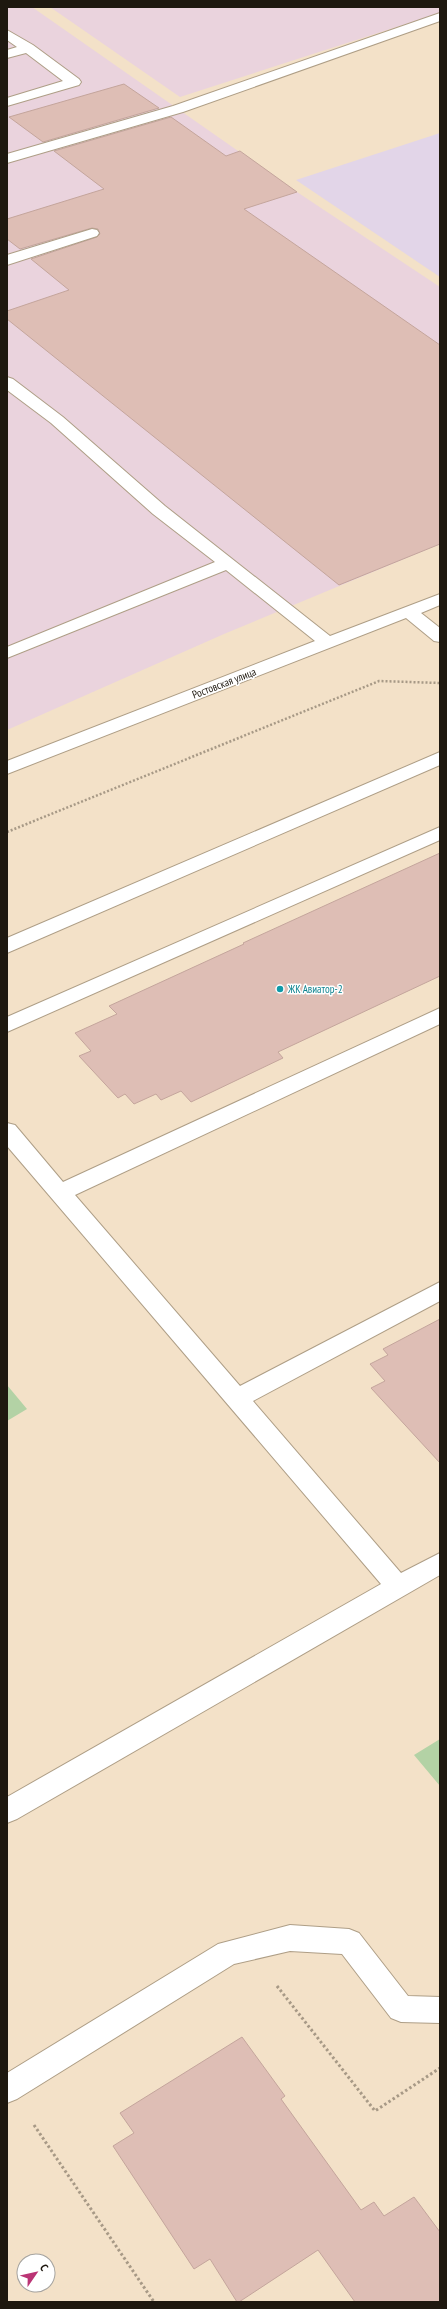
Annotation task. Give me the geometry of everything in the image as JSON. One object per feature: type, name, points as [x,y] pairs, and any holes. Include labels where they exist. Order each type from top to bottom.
[{"type":"street","points":[[7,159],[178,109],[440,17]]},
{"type":"street","points":[[7,34],[74,82],[7,102]]},
{"type":"street","points":[[7,54],[28,48]]},
{"type":"street","points":[[7,260],[92,233]]},
{"type":"street","points":[[7,382],[57,420],[159,510],[328,643]]},
{"type":"street","points":[[7,653],[228,563]]},
{"type":"street","name":"Ростовская улица","points":[[7,768],[440,599]]},
{"type":"street","points":[[408,611],[440,637]]},
{"type":"street","points":[[7,946],[440,758]]},
{"type":"street","points":[[7,1025],[440,833]]},
{"type":"street","points":[[60,1193],[440,1014]]},
{"type":"street","points":[[7,1131],[398,1587]]},
{"type":"street","points":[[236,1399],[440,1291]]},
{"type":"street","points":[[7,1811],[440,1563]]},
{"type":"street","points":[[8,2088],[228,1953],[290,1938],[349,1942],[401,2009],[440,2010]]},
{"type":"path","points":[[7,832],[379,681],[440,683]]},
{"type":"path","points":[[274,1981],[375,2111],[440,2068]]},
{"type":"path","points":[[8,2088],[154,2302]]},
{"type":"shaded area","points":[[7,7],[32,7],[297,192],[440,287],[440,544],[224,634],[7,730]]},
{"type":"shaded area","points":[[50,7],[440,7],[440,13],[180,97]]},
{"type":"shaded area","points":[[440,133],[440,277],[296,180]]},
{"type":"green space","points":[[7,1385],[27,1409],[7,1421]]},
{"type":"green space","points":[[440,1739],[440,1786],[414,1755]]},
{"type":"building","points":[[124,84],[159,108],[43,142],[9,117]]},
{"type":"building","points":[[171,117],[226,156],[240,151],[297,192],[244,209],[440,345],[440,544],[339,585],[7,319],[7,311],[69,290],[31,259],[97,237],[100,234],[98,229],[92,228],[20,249],[7,239],[7,219],[104,189],[54,151]]},
{"type":"building","name":"ЖК Авиатор-2","points":[[440,853],[440,976],[278,1052],[283,1058],[191,1102],[181,1091],[161,1100],[156,1094],[134,1104],[125,1094],[118,1098],[79,1056],[91,1051],[75,1033],[117,1014],[109,1006]]},
{"type":"building","points":[[440,1319],[440,1463],[371,1388],[385,1381],[370,1364],[388,1355],[383,1349]]},
{"type":"building","points":[[242,2037],[285,2096],[281,2099],[361,2210],[374,2202],[384,2216],[414,2197],[440,2232],[440,2302],[355,2302],[318,2250],[239,2302],[237,2302],[210,2259],[194,2269],[113,2146],[134,2133],[120,2113]]},
{"type":"place","name":"ЖК Авиатор-2","points":[[280,989]]}]
